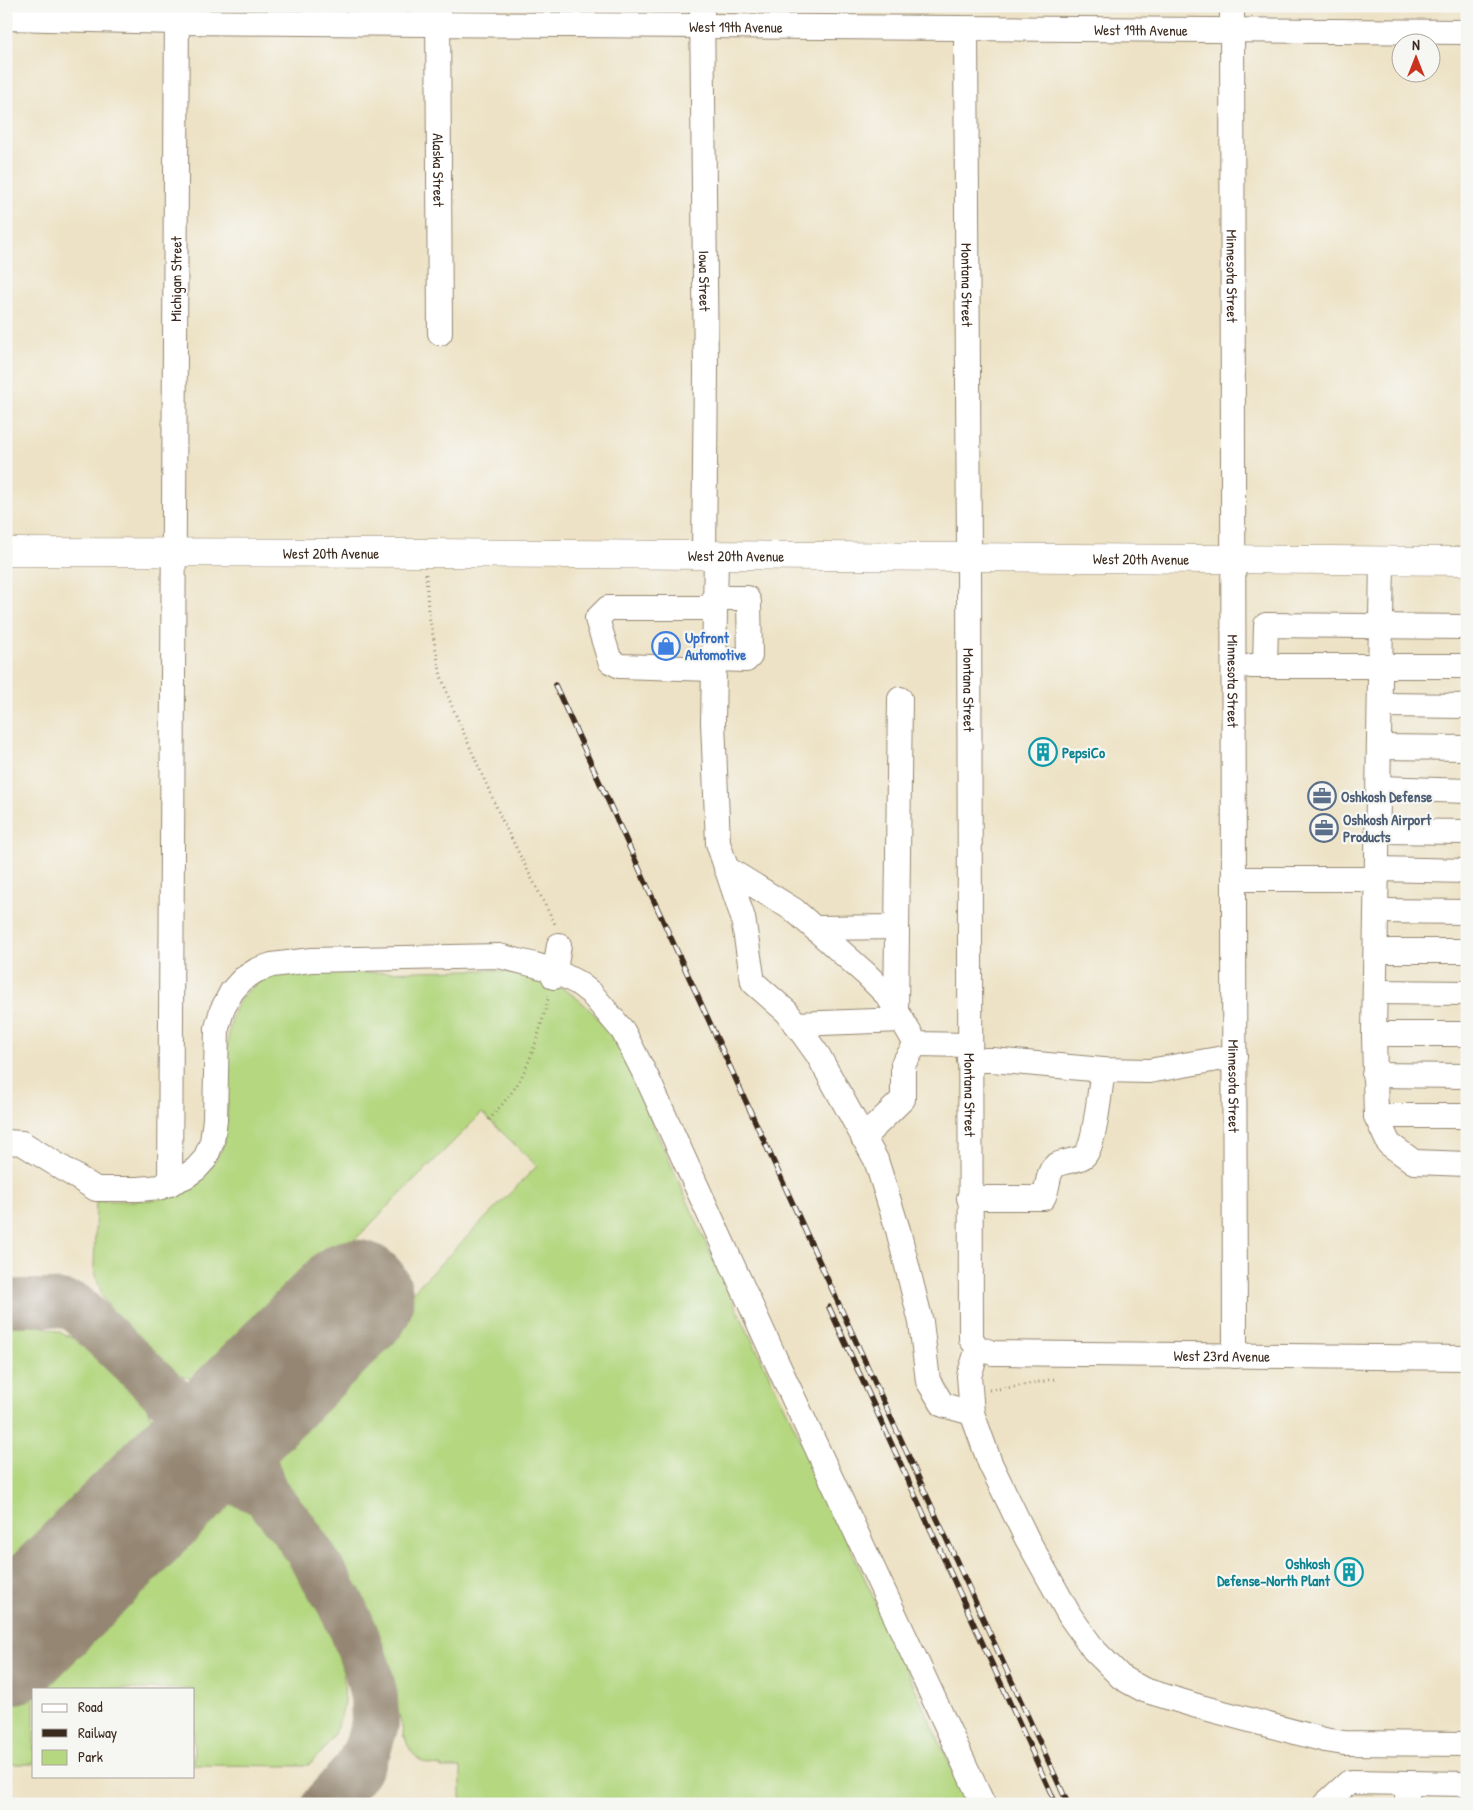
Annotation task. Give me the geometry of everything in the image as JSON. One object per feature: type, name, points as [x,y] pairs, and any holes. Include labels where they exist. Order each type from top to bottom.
[{"type":"main road","name":"West 20th Avenue","points":[[6,552],[432,552],[1467,561]]},
{"type":"street","name":"West 19th Avenue","points":[[6,18],[177,14],[702,16],[966,29],[1232,18],[1467,32]]},
{"type":"street","name":"Michigan Street","points":[[170,1184],[177,14]]},
{"type":"street","name":"Alaska Street","points":[[438,15],[440,333]]},
{"type":"street","name":"Iowa Street","points":[[702,16],[706,371],[710,555],[714,603],[713,722],[718,843],[743,918],[753,982],[787,1012],[818,1055],[876,1160],[898,1230],[921,1322],[928,1381],[943,1405],[972,1413]]},
{"type":"street","name":"Minnesota Street","points":[[1232,18],[1235,1356]]},
{"type":"street","name":"Montana Street","points":[[966,29],[970,1333],[971,1339],[978,1348]]},
{"type":"street","points":[[1382,560],[1374,1034],[1376,1116],[1389,1144],[1414,1162],[1467,1164]]},
{"type":"street","points":[[747,598],[749,602],[750,656],[746,660],[713,664],[620,666],[610,661],[597,619],[608,608],[714,603],[747,598]]},
{"type":"street","points":[[1265,666],[1266,625],[1467,627]]},
{"type":"street","points":[[1234,666],[1467,666]]},
{"type":"street","points":[[899,1015],[897,927],[900,699]]},
{"type":"street","points":[[1381,705],[1467,706]]},
{"type":"street","points":[[1380,747],[1467,748]]},
{"type":"street","points":[[1379,788],[1467,791]]},
{"type":"street","points":[[1378,831],[1467,832]]},
{"type":"street","points":[[726,868],[794,910],[868,976],[888,996],[916,1044]]},
{"type":"street","points":[[1235,879],[1467,871]]},
{"type":"street","points":[[1376,911],[1467,912]]},
{"type":"street","points":[[816,928],[897,927]]},
{"type":"street","points":[[554,974],[559,945]]},
{"type":"street","points":[[1376,951],[1467,951]]},
{"type":"street","points":[[6,1142],[22,1143],[96,1189],[138,1189],[170,1184],[196,1169],[210,1151],[215,1119],[217,1028],[222,1010],[232,992],[243,979],[257,970],[286,962],[312,960],[498,956],[536,964],[554,974],[578,983],[591,993],[623,1031],[648,1080],[778,1366],[983,1804]]},
{"type":"street","points":[[1375,992],[1467,993]]},
{"type":"street","points":[[795,1024],[899,1015]]},
{"type":"street","points":[[1374,1034],[1467,1034]]},
{"type":"street","points":[[916,1044],[969,1052],[992,1060],[1103,1070],[1149,1071],[1235,1056]]},
{"type":"street","points":[[863,1138],[904,1099],[903,1064],[916,1044]]},
{"type":"street","points":[[969,1198],[1043,1198],[1046,1194],[1049,1175],[1055,1167],[1084,1156],[1092,1144],[1103,1070]]},
{"type":"street","points":[[1374,1075],[1467,1076]]},
{"type":"street","points":[[1376,1116],[1467,1116]]},
{"type":"street","points":[[978,1348],[969,1376],[972,1413],[990,1463],[1027,1539],[1070,1616],[1094,1650],[1122,1678],[1144,1690],[1325,1740],[1344,1743],[1467,1744]]},
{"type":"street","name":"West 23rd Avenue","points":[[978,1348],[993,1353],[1467,1358]]},
{"type":"street","points":[[1325,1804],[1351,1782],[1407,1793],[1458,1790]]},
{"type":"path","points":[[426,574],[428,610],[441,676],[451,704],[503,822],[556,925],[559,945]]},
{"type":"path","points":[[489,1120],[506,1100],[525,1071],[533,1051],[554,974]]},
{"type":"path","points":[[969,1382],[991,1390],[1055,1379]]},
{"type":"green space","points":[[489,970],[530,976],[548,981],[564,990],[593,1013],[618,1046],[724,1283],[804,1446],[968,1804],[461,1804],[461,1768],[441,1768],[441,1766],[428,1764],[418,1758],[410,1749],[404,1737],[386,1665],[359,1596],[335,1553],[318,1528],[278,1480],[271,1464],[271,1448],[278,1428],[537,1166],[482,1113],[218,1376],[198,1379],[187,1378],[177,1374],[116,1317],[102,1296],[94,1268],[96,1201],[146,1200],[175,1196],[191,1188],[209,1170],[222,1148],[226,1129],[227,1049],[233,1012],[252,987],[266,978],[293,973]]},
{"type":"green space","points":[[6,1323],[29,1324],[60,1332],[90,1349],[145,1403],[151,1416],[152,1431],[151,1438],[141,1457],[6,1591]]},
{"type":"green space","points":[[233,1498],[242,1502],[253,1511],[286,1553],[307,1587],[325,1622],[341,1658],[339,1659],[345,1688],[341,1717],[336,1730],[319,1755],[308,1765],[298,1766],[195,1765],[195,1688],[32,1688],[32,1764],[6,1764],[6,1701],[204,1503]]},
{"type":"taxiway","points":[[6,1303],[55,1303],[75,1307],[163,1391],[266,1495],[294,1529],[310,1553],[341,1604],[354,1632],[368,1671],[374,1697],[375,1723],[368,1747],[357,1770],[326,1804]]},
{"type":"taxiway","points":[[266,1495],[255,1466],[251,1440],[255,1414],[267,1385]]},
{"type":"taxiway","points":[[141,1511],[187,1483],[214,1477],[229,1479],[265,1494]]},
{"type":"runway","points":[[6,1646],[354,1299]]},
{"type":"railway","points":[[555,685],[1068,1804]]},
{"type":"railway","points":[[829,1307],[1056,1804]]},
{"type":"place","name":"Upfront Automotive","points":[[666,646]]},
{"type":"place","name":"PepsiCo","points":[[1043,752]]},
{"type":"place","name":"Oshkosh Defense","points":[[1322,796]]},
{"type":"place","name":"Oshkosh Airport Products","points":[[1324,828]]},
{"type":"place","name":"Oshkosh Defense-North Plant","points":[[1349,1572]]}]
